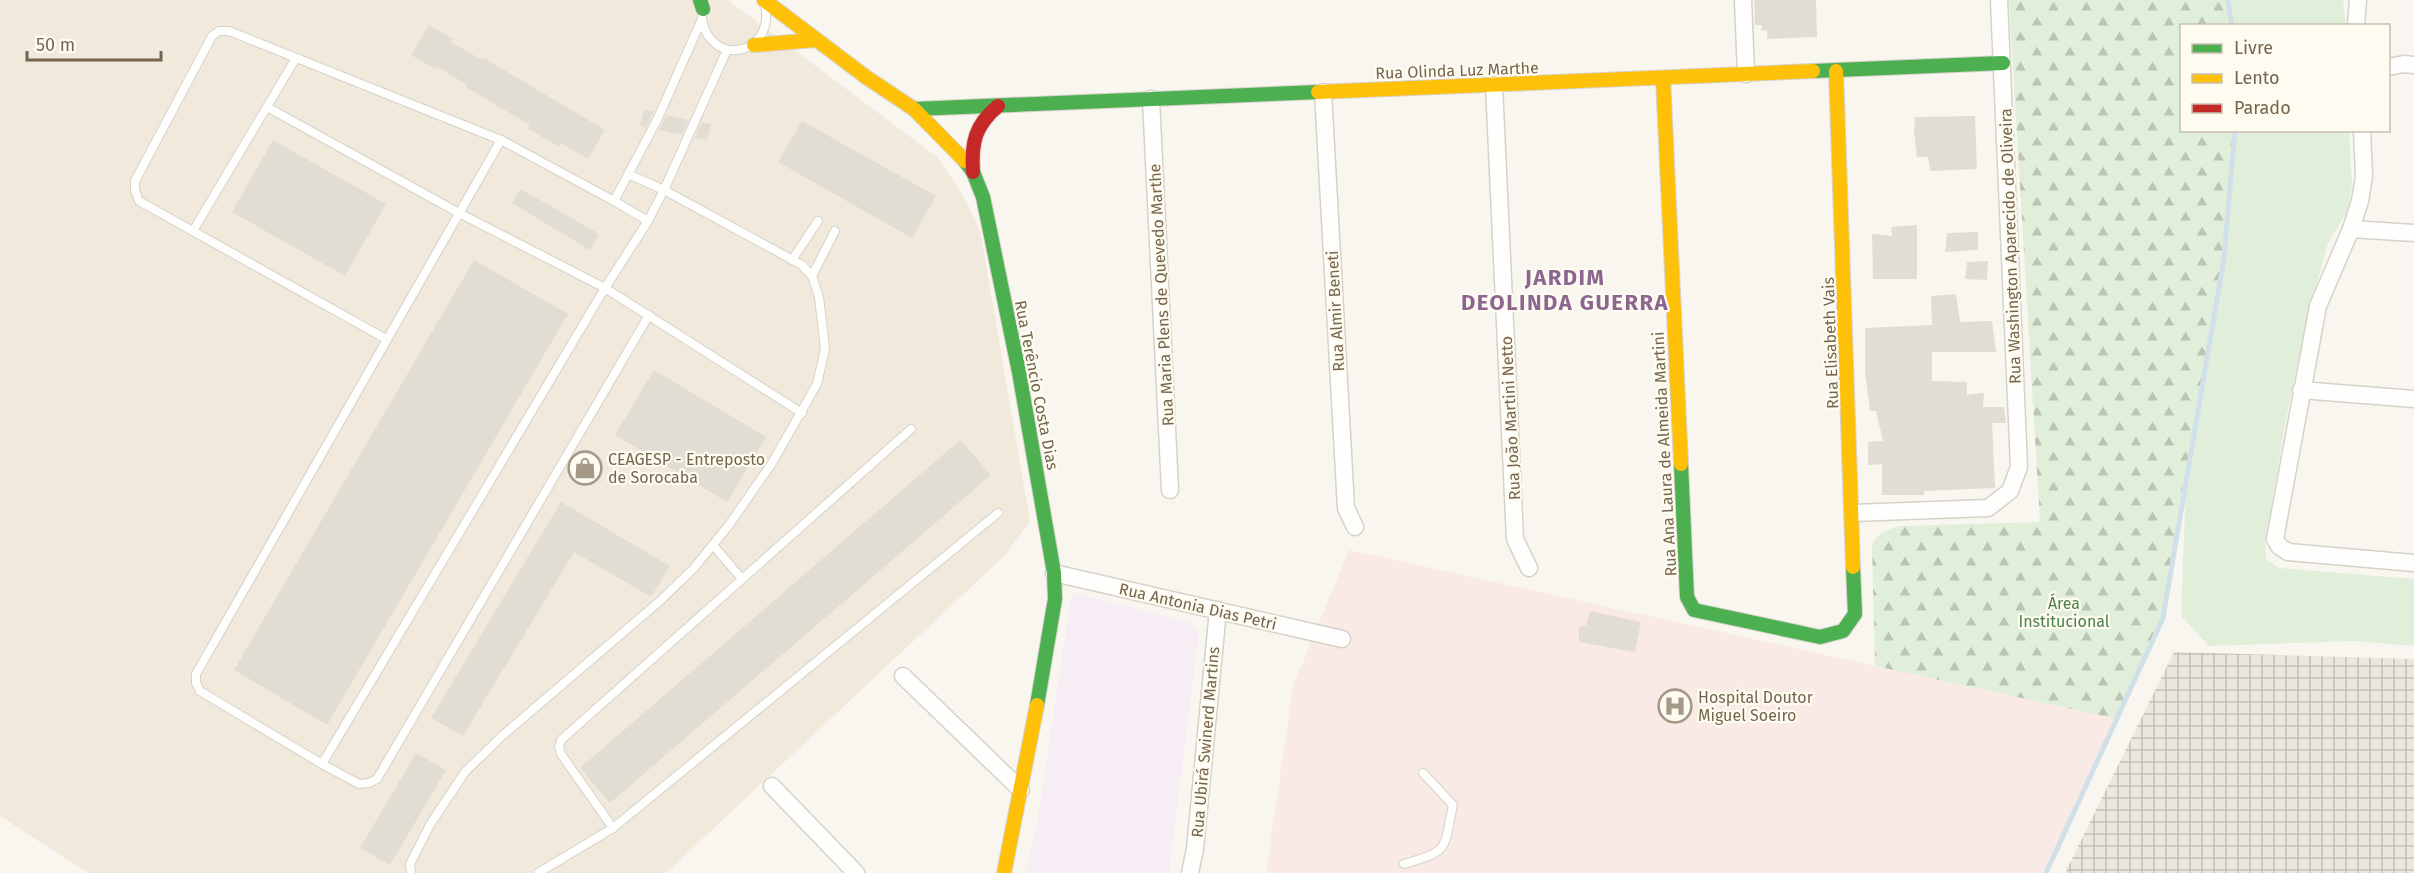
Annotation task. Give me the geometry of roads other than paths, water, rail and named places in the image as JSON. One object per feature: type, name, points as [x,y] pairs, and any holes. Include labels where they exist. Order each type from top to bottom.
[{"type":"street","name":"Rua Terêncio Costa Dias","points":[[764,0],[914,110],[954,148],[973,172],[984,197],[1054,573],[1055,598],[1004,873]]},
{"type":"street","points":[[1743,0],[1746,74]]},
{"type":"street","name":"Rua Washington Aparecido de Oliveira","points":[[1853,513],[1988,508],[2010,492],[2019,467],[1999,0]]},
{"type":"street","points":[[2356,24],[2358,0]]},
{"type":"street","points":[[754,45],[816,40]]},
{"type":"street","name":"Rua Olinda Luz Marthe","points":[[914,110],[2002,63]]},
{"type":"street","points":[[2390,67],[2414,65]]},
{"type":"street","name":"Rua Elisabeth Vais","points":[[1836,70],[1856,614]]},
{"type":"street","name":"Rua Ana Laura de Almeida Martini","points":[[1663,78],[1687,597],[1694,610],[1820,637],[1843,631],[1856,614]]},
{"type":"street","name":"Rua João Martini Netto","points":[[1494,85],[1515,539],[1529,568]]},
{"type":"street","name":"Rua Almir Beneti","points":[[1323,92],[1346,508],[1355,527]]},
{"type":"street","name":"Rua Maria Plens de Quevedo Marthe","points":[[1152,99],[1170,490]]},
{"type":"street","points":[[973,172],[974,134],[979,122],[998,106]]},
{"type":"street","points":[[2362,132],[2364,176],[2351,229],[2318,306],[2275,539],[2279,546],[2288,552],[2414,563]]},
{"type":"street","points":[[2351,229],[2414,233]]},
{"type":"street","points":[[2301,390],[2414,399]]},
{"type":"street","name":"Rua Antonia Dias Petri","points":[[1054,573],[1342,639]]},
{"type":"street","name":"Rua Ubirá Swinerd Martins","points":[[1190,873],[1195,849],[1218,610]]},
{"type":"street","points":[[903,676],[1021,790]]},
{"type":"street","points":[[772,786],[846,870]]},
{"type":"lane","points":[[703,7],[709,39],[717,46],[737,51],[754,45],[763,34],[767,24],[764,0]]},
{"type":"lane","points":[[614,201],[657,120],[703,7]]},
{"type":"lane","points":[[386,339],[140,201],[135,190],[135,181],[212,36],[219,31],[229,31],[501,140],[648,221]]},
{"type":"lane","points":[[322,765],[605,288],[648,221],[727,50]]},
{"type":"lane","points":[[193,231],[296,58]]},
{"type":"lane","points":[[267,107],[459,213],[605,288],[802,413]]},
{"type":"lane","points":[[501,140],[196,674],[200,691],[322,765],[359,784],[377,779],[649,315]]},
{"type":"lane","points":[[411,873],[411,864],[431,824],[465,772],[502,736],[661,600],[694,568],[772,463],[817,384],[825,348],[819,297],[812,276],[802,265],[664,190],[628,174]]},
{"type":"lane","points":[[792,260],[818,220]]},
{"type":"lane","points":[[812,276],[835,231]]},
{"type":"lane","points":[[613,828],[561,754],[559,747],[561,740],[911,429]]},
{"type":"lane","points":[[538,873],[613,828],[998,513]]},
{"type":"lane","points":[[713,544],[742,579]]},
{"type":"lane","points":[[1404,864],[1440,851],[1447,835],[1453,806],[1423,773]]},
{"type":"waterway","points":[[2228,0],[2232,24]]},
{"type":"waterway","points":[[2046,873],[2163,618],[2224,258],[2235,132]]},
{"type":"place","name":"CEAGESP - Entreposto de Sorocaba","points":[[585,468]]},
{"type":"place","name":"Hospital Doutor Miguel Soeiro","points":[[1675,706]]},
{"type":"district","name":"JARDIM DEOLINDA GUERRA","points":[[1565,290]]},
{"type":"park label","name":"Área Institucional","points":[[2064,612]]}]
